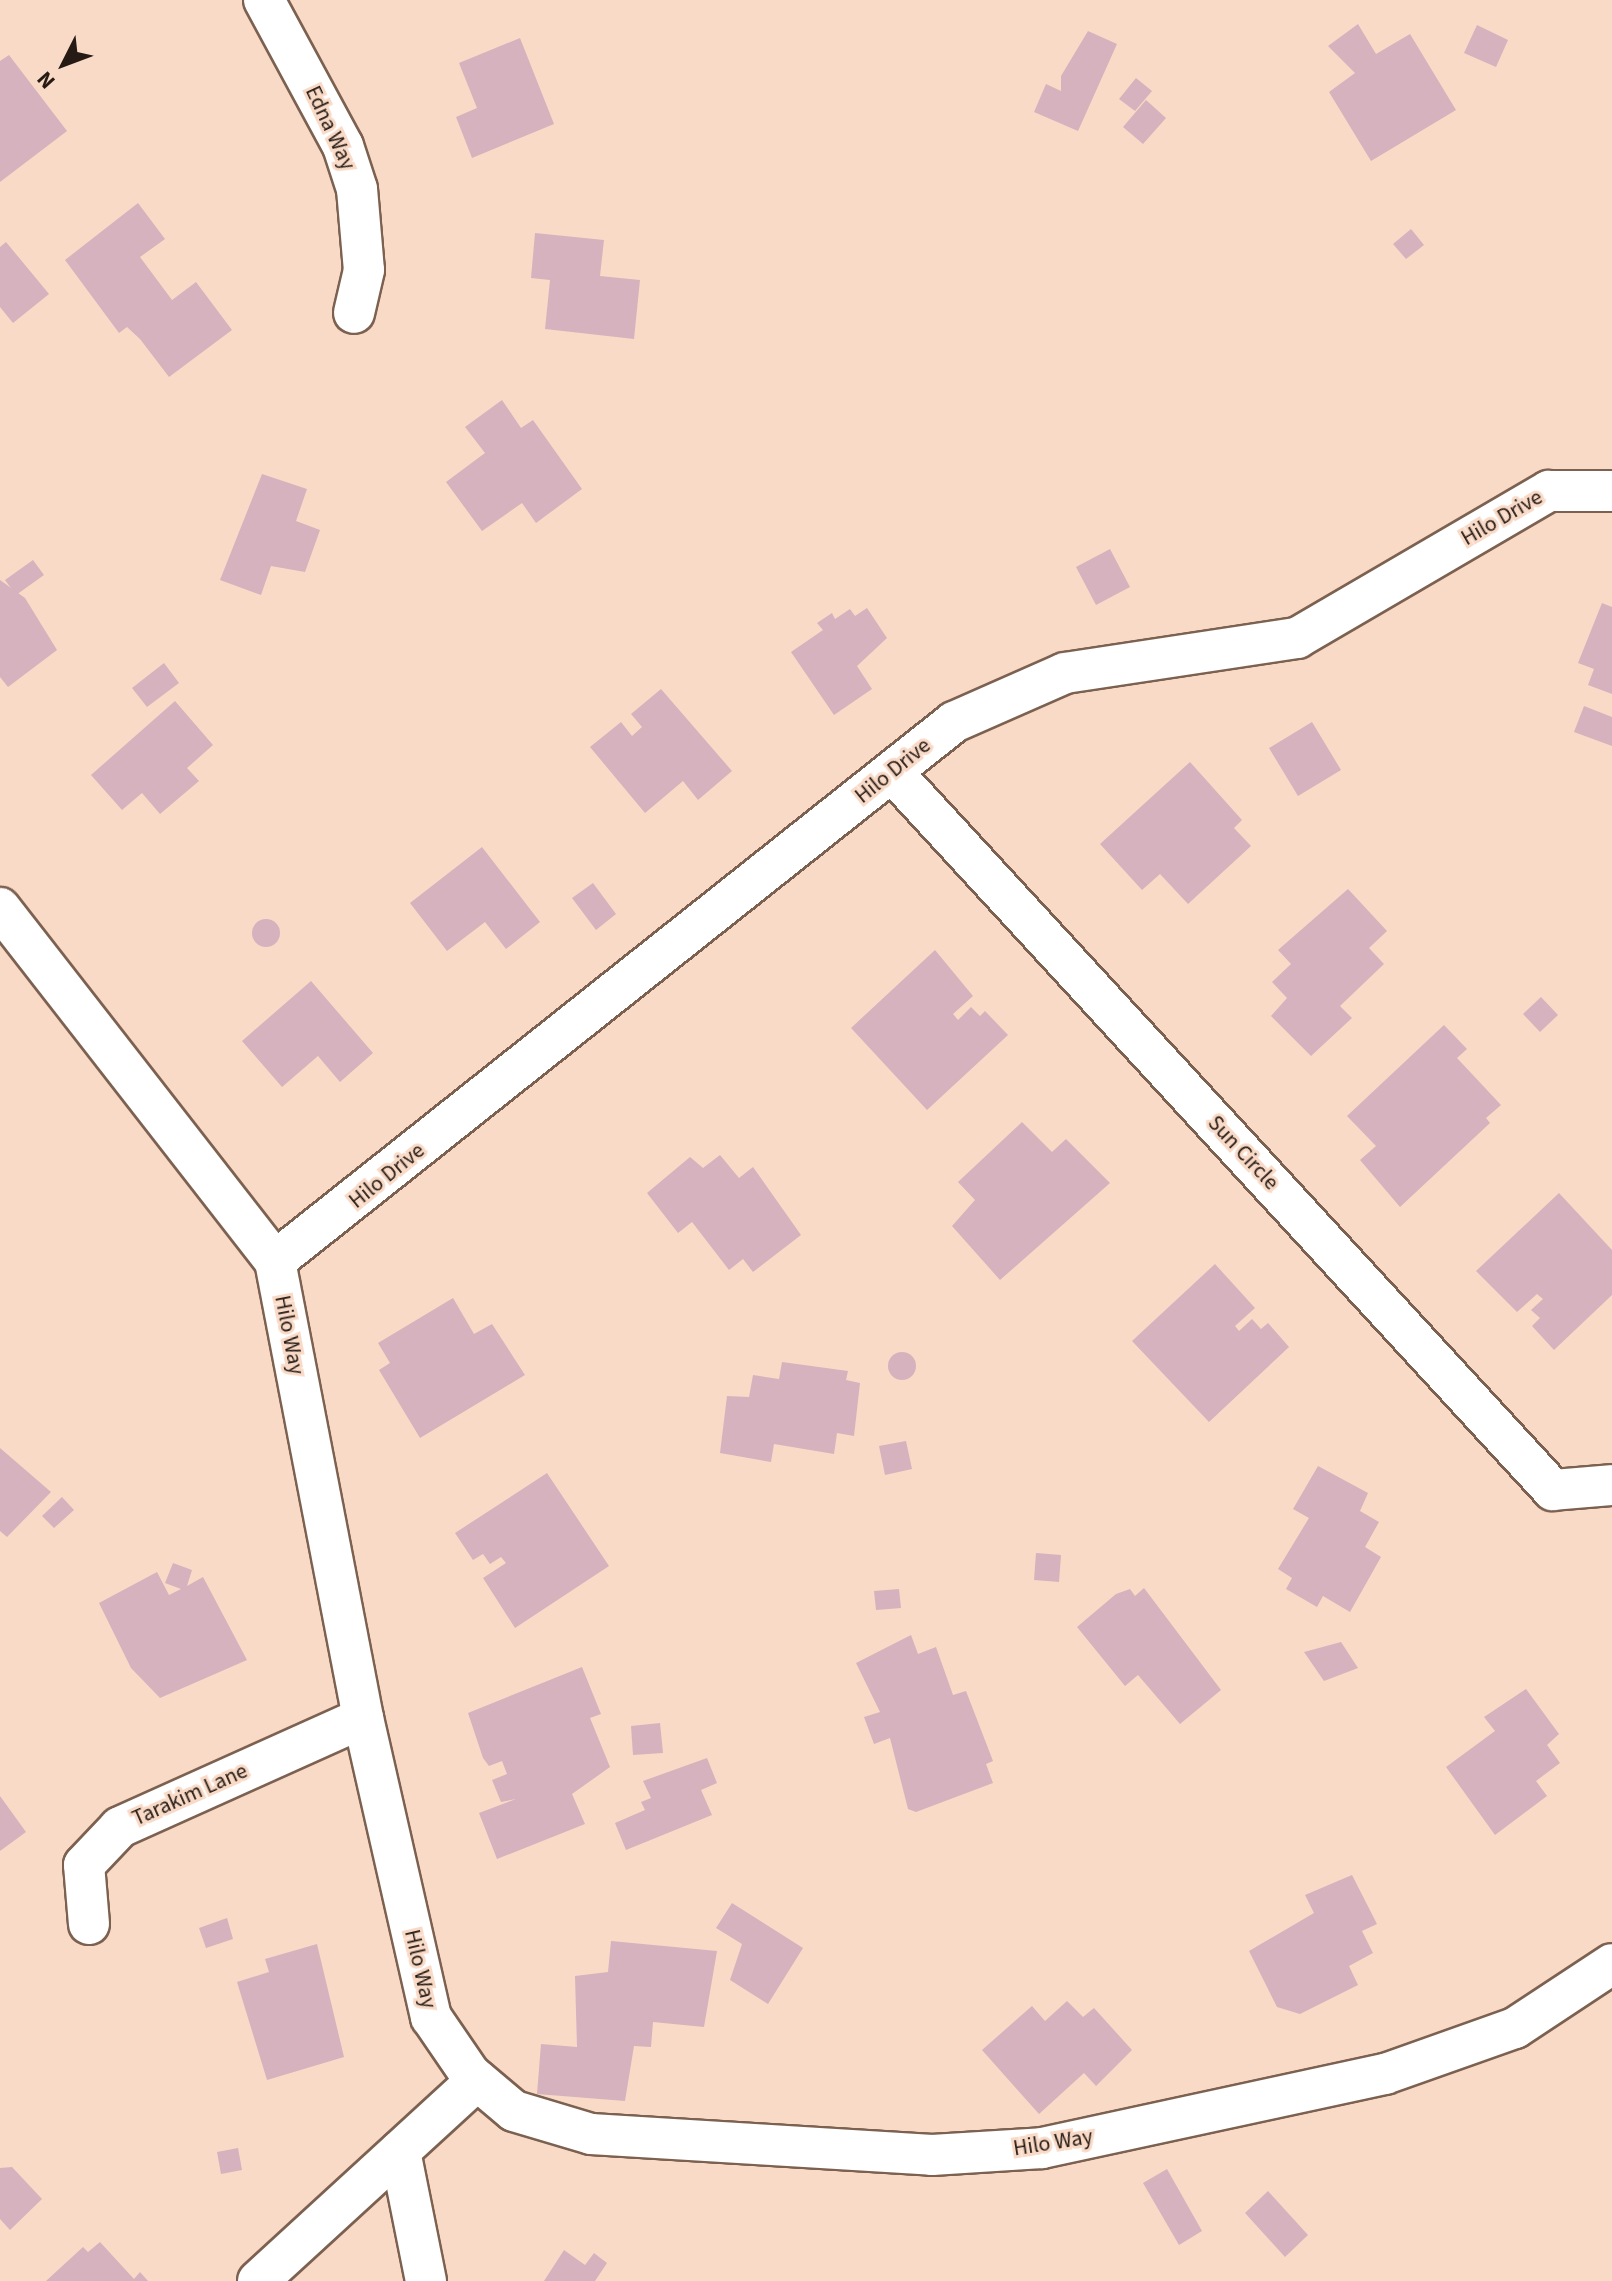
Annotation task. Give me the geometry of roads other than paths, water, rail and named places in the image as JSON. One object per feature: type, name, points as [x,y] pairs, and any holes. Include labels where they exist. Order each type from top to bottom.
[{"type":"street","name":"Edna Way","points":[[264,0],[343,146],[357,189],[364,270],[354,313]]},
{"type":"street","name":"Hilo Drive","points":[[275,1261],[954,722],[1065,673],[1297,638],[1549,491],[1612,491]]},
{"type":"street","name":"Sun Circle","points":[[892,772],[1553,1490],[1612,1485]]},
{"type":"street","name":"Hilo Way","points":[[0,908],[275,1261],[363,1718],[431,2017],[477,2080],[514,2111],[591,2134],[932,2155],[1042,2148],[1385,2074],[1515,2028],[1612,1964]]},
{"type":"street","name":"Tarakim Lane","points":[[89,1924],[84,1865],[120,1827],[363,1718]]},
{"type":"street","points":[[258,2281],[477,2080]]},
{"type":"street","points":[[400,2151],[426,2281]]}]
